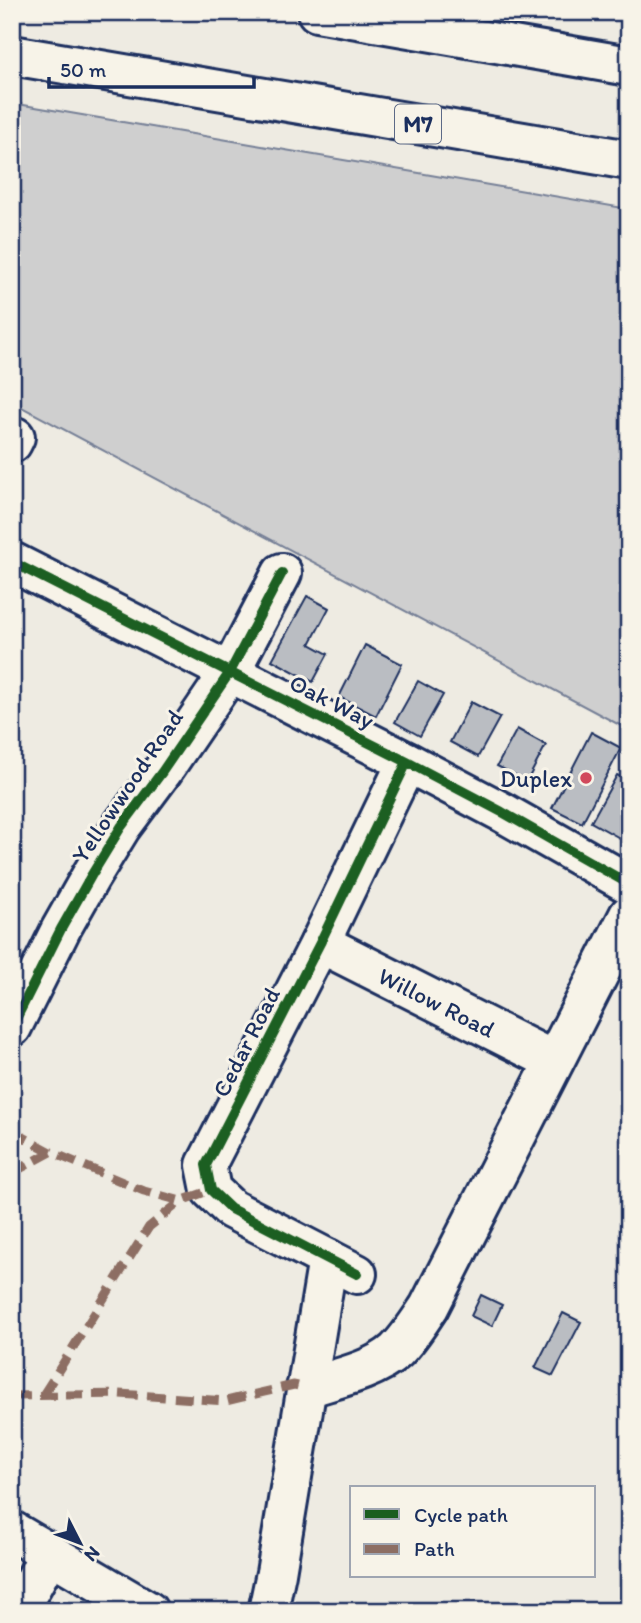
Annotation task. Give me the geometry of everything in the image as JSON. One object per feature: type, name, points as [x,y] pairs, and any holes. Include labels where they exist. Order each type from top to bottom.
[{"type":"street","points":[[317,12],[380,18],[629,66]]},
{"type":"street","name":"M7","points":[[12,55],[629,160]]},
{"type":"street","name":"Oak Way","points":[[12,562],[407,762],[629,884]]},
{"type":"street","name":"Yellowwood Road","points":[[12,1027],[61,929],[121,827],[230,672],[282,573]]},
{"type":"street","name":"Cedar Road","points":[[306,1388],[343,1266],[231,1209],[211,1190],[206,1165],[320,943],[407,762]]},
{"type":"street","points":[[268,1611],[306,1388],[373,1366],[395,1352],[429,1307],[629,915]]},
{"type":"street","name":"Willow Road","points":[[320,943],[554,1061]]},
{"type":"street","points":[[12,1531],[148,1611]]},
{"type":"street","points":[[18,1611],[50,1553]]},
{"type":"shaded area","points":[[12,103],[629,209],[629,730],[12,402]]},
{"type":"building","points":[[307,596],[329,608],[310,644],[328,654],[313,682],[272,660]]},
{"type":"building","points":[[365,645],[402,664],[376,716],[339,697]]},
{"type":"building","points":[[418,681],[443,695],[420,736],[395,722]]},
{"type":"building","name":"Duplex","points":[[471,702],[500,717],[478,757],[450,742]]},
{"type":"building","name":"Duplex","points":[[517,729],[546,745],[527,781],[497,766]]},
{"type":"building","name":"Duplex","points":[[591,732],[621,748],[582,823],[552,808]]},
{"type":"building","name":"Duplex","points":[[617,775],[629,781],[629,834],[625,841],[591,822]]},
{"type":"building","points":[[481,1295],[502,1305],[492,1326],[471,1316]]},
{"type":"building","points":[[563,1313],[581,1322],[553,1376],[535,1368]]},
{"type":"marked path","points":[[12,1131],[51,1152],[144,1191],[181,1201],[211,1190]]},
{"type":"marked path","points":[[12,1173],[51,1152]]},
{"type":"marked path","points":[[43,1395],[149,1227],[181,1201]]},
{"type":"marked path","points":[[12,1396],[119,1394],[226,1401],[294,1385],[306,1388]]},
{"type":"cycle path","points":[[12,562],[407,762],[629,884]]},
{"type":"cycle path","points":[[12,1027],[91,876],[121,827],[230,672],[282,573]]},
{"type":"cycle path","points":[[357,1274],[231,1209],[211,1190],[206,1165],[320,943],[407,762]]},
{"type":"place","name":"Duplex","points":[[586,778]]}]
